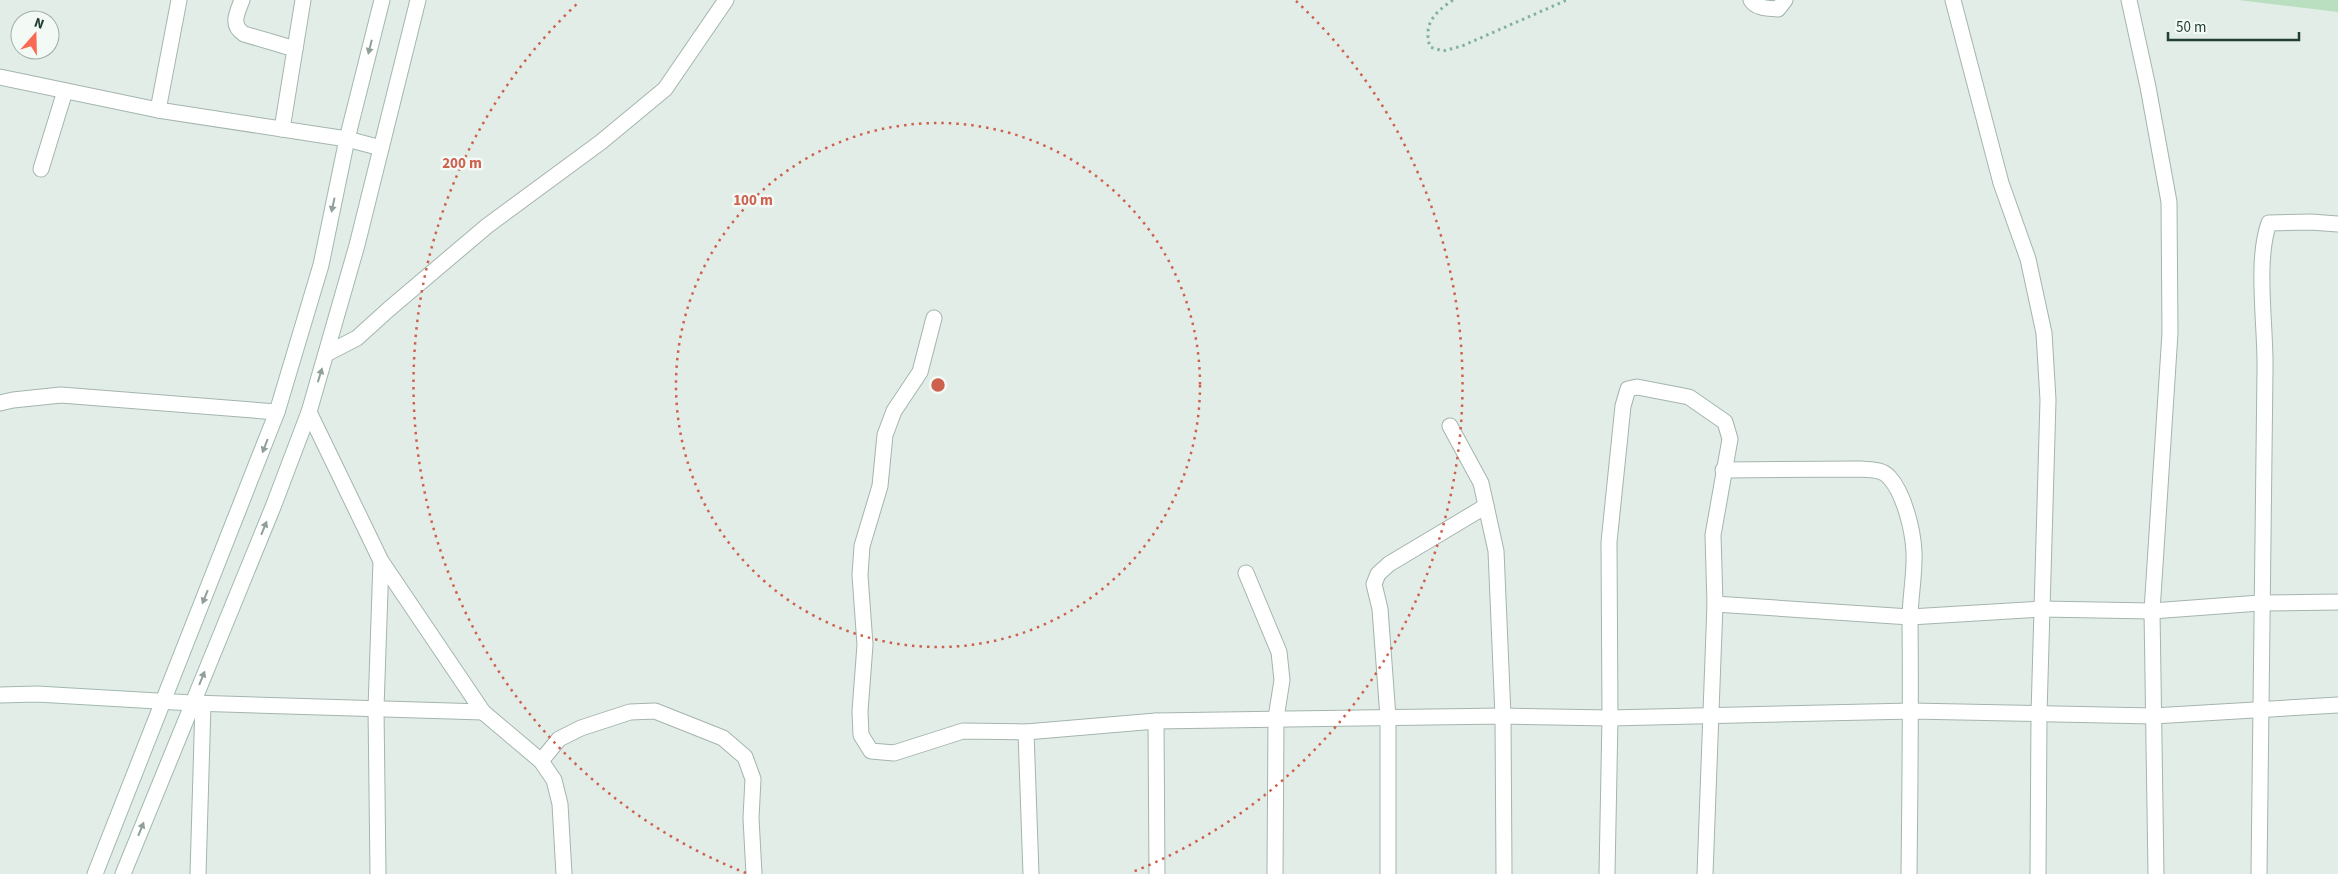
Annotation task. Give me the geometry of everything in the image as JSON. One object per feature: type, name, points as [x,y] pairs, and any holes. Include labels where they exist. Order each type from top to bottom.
[{"type":"street","points":[[158,110],[179,0]]},
{"type":"street","points":[[242,0],[234,21],[237,29],[244,34],[295,49]]},
{"type":"street","points":[[282,129],[303,0]]},
{"type":"street","points":[[95,874],[278,412],[321,265],[347,139],[382,0]]},
{"type":"street","points":[[123,874],[198,704],[309,412],[381,148],[418,0]]},
{"type":"street","points":[[326,354],[357,338],[388,308],[487,226],[601,142],[665,88],[726,0]]},
{"type":"street","points":[[1751,0],[1754,4],[1763,8],[1778,9],[1785,0]]},
{"type":"street","points":[[1953,0],[2001,183],[2028,259],[2044,333],[2048,400],[2039,714],[2038,874]]},
{"type":"street","points":[[2129,0],[2148,86],[2169,202],[2170,333],[2152,611],[2152,716],[2156,874]]},
{"type":"street","points":[[0,77],[158,110],[347,139],[381,148]]},
{"type":"street","points":[[42,169],[65,91]]},
{"type":"street","points":[[2259,874],[2260,603],[2265,361],[2262,248],[2269,223],[2311,222],[2338,224]]},
{"type":"street","points":[[934,318],[920,372],[894,412],[884,435],[880,486],[862,546],[860,575],[865,645],[860,711],[861,735],[871,751],[894,753],[962,731],[1026,732],[1156,721],[1503,716],[1610,718],[1709,714],[1912,711],[2152,716],[2338,705]]},
{"type":"street","points":[[1607,874],[1610,718],[1609,542],[1623,406],[1628,389],[1637,387],[1689,397],[1725,422],[1730,439],[1713,535],[1715,604],[1709,714],[1705,874]]},
{"type":"street","points":[[0,403],[61,395],[278,412]]},
{"type":"street","points":[[309,412],[381,561],[483,712],[541,761],[554,780],[560,804],[564,874]]},
{"type":"street","points":[[1450,426],[1482,483],[1496,551],[1503,716],[1504,874]]},
{"type":"street","points":[[1723,470],[1861,469],[1883,471],[1890,478],[1903,502],[1910,524],[1914,551],[1910,617],[1912,711],[1909,874]]},
{"type":"street","points":[[1388,874],[1388,717],[1380,609],[1374,584],[1378,574],[1389,564],[1486,506]]},
{"type":"street","points":[[378,874],[376,708],[381,561]]},
{"type":"street","points":[[1246,572],[1279,652],[1282,680],[1276,718],[1275,874]]},
{"type":"street","points":[[1715,604],[1910,617],[2042,609],[2152,611],[2260,603],[2338,602]]},
{"type":"street","points":[[0,695],[37,694],[198,704],[483,712]]},
{"type":"street","points":[[198,704],[198,874]]},
{"type":"street","points":[[541,761],[559,739],[581,728],[630,712],[655,711],[723,738],[745,757],[753,779],[751,818],[754,874]]},
{"type":"street","points":[[1156,721],[1157,874]]},
{"type":"street","points":[[1026,732],[1031,874]]},
{"type":"path","points":[[1453,0],[1432,19],[1426,35],[1430,47],[1443,51],[1462,46],[1567,0]]},
{"type":"green space","points":[[2238,0],[2338,0],[2338,12]]}]
